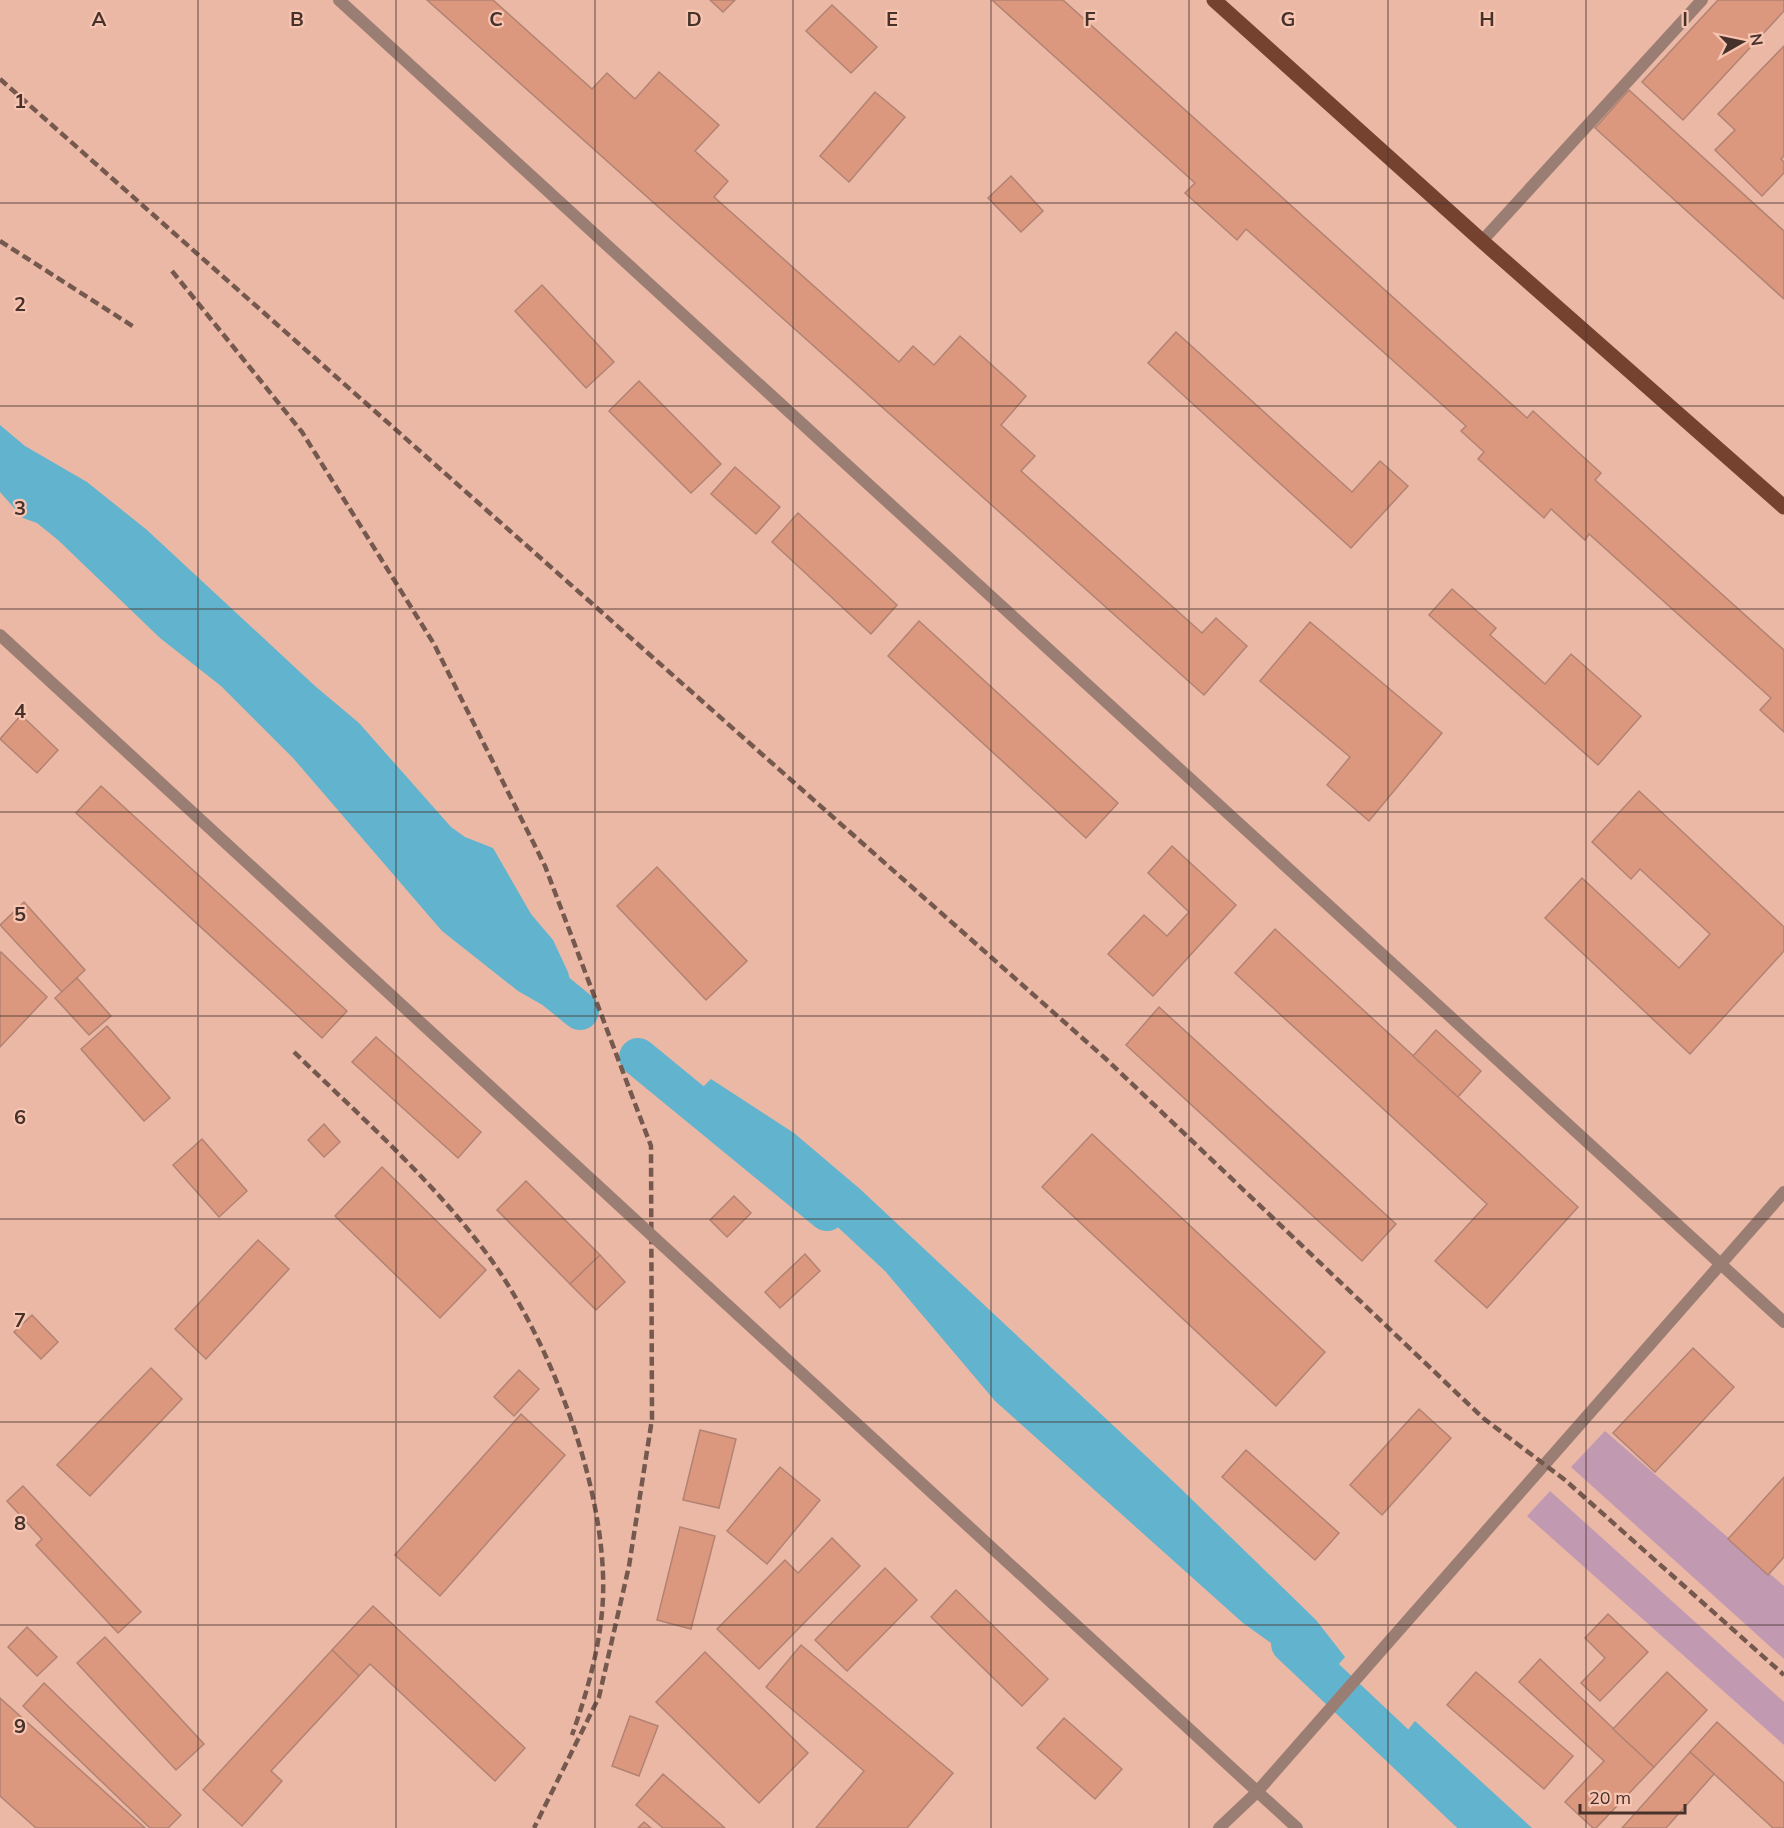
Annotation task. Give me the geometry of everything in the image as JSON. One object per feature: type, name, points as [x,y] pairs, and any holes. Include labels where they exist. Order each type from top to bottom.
[{"type":"main road","points":[[1214,0],[1482,242],[1784,507]]},
{"type":"street","points":[[339,0],[1719,1266],[1784,1322]]},
{"type":"street","points":[[1482,242],[1702,0]]},
{"type":"street","points":[[0,635],[1256,1793],[1297,1828]]},
{"type":"street","points":[[1220,1828],[1256,1793],[1784,1192]]},
{"type":"shaded area","points":[[1605,1431],[1784,1586],[1784,1659],[1571,1467]]},
{"type":"shaded area","points":[[1550,1491],[1784,1702],[1784,1745],[1527,1516]]},
{"type":"water","points":[[0,425],[25,446],[87,482],[147,530],[315,686],[359,723],[451,827],[465,837],[493,848],[531,914],[553,940],[568,972],[580,1022],[518,991],[442,931],[293,758],[221,686],[160,638],[58,540],[37,523],[23,518],[0,492]]},
{"type":"water","points":[[711,1079],[794,1133],[860,1189],[1177,1485],[1316,1620],[1345,1657],[1324,1681],[1243,1623],[995,1401],[885,1271],[744,1140],[691,1099]]},
{"type":"water","points":[[1415,1721],[1532,1828],[1458,1828],[1389,1754]]},
{"type":"building","points":[[427,0],[493,0],[592,89],[607,73],[635,99],[659,72],[719,125],[695,151],[728,181],[714,197],[899,362],[913,346],[934,365],[960,336],[1026,396],[1001,425],[1035,456],[1021,471],[1202,633],[1216,618],[1247,646],[1204,695]]},
{"type":"building","points":[[710,0],[735,0],[723,12]]},
{"type":"building","points":[[992,0],[1063,0],[1527,418],[1533,411],[1601,473],[1595,480],[1784,650],[1784,732],[1760,710],[1771,698],[1589,534],[1585,540],[1551,509],[1544,518],[1478,459],[1484,452],[1461,431],[1466,426],[1246,229],[1237,240],[1185,193],[1195,183]]},
{"type":"building","points":[[1718,0],[1784,0],[1784,11],[1683,120],[1642,82]]},
{"type":"building","points":[[832,5],[877,47],[851,73],[806,31]]},
{"type":"building","points":[[1784,46],[1784,156],[1781,159],[1784,162],[1784,173],[1762,196],[1715,150],[1735,130],[1718,114]]},
{"type":"building","points":[[1629,90],[1784,231],[1784,299],[1595,128]]},
{"type":"building","points":[[875,92],[905,117],[849,182],[820,156]]},
{"type":"building","points":[[1011,176],[1043,211],[1021,232],[988,198]]},
{"type":"building","points":[[542,285],[614,362],[586,388],[515,311]]},
{"type":"building","points":[[1176,332],[1352,492],[1380,461],[1408,486],[1351,548],[1148,363]]},
{"type":"building","points":[[639,381],[721,464],[691,493],[609,411]]},
{"type":"building","points":[[735,467],[780,507],[756,534],[711,494]]},
{"type":"building","points":[[798,513],[897,605],[871,634],[772,542]]},
{"type":"building","points":[[1452,589],[1496,628],[1490,635],[1545,684],[1571,654],[1641,716],[1598,765],[1429,615]]},
{"type":"building","points":[[919,621],[1118,803],[1086,838],[888,656]]},
{"type":"building","points":[[1310,622],[1442,733],[1369,821],[1327,785],[1350,757],[1260,681]]},
{"type":"building","points":[[21,715],[58,750],[37,773],[0,739]]},
{"type":"building","points":[[101,786],[347,1011],[322,1038],[76,813]]},
{"type":"building","points":[[1639,791],[1784,927],[1784,951],[1690,1054],[1545,918],[1582,878],[1679,968],[1710,934],[1640,869],[1631,879],[1592,842]]},
{"type":"building","points":[[1172,846],[1236,905],[1153,996],[1108,954],[1144,915],[1167,936],[1189,912],[1148,873]]},
{"type":"building","points":[[657,867],[747,961],[706,1000],[617,906]]},
{"type":"building","points":[[24,902],[85,970],[62,992],[0,925]]},
{"type":"building","points":[[1275,929],[1578,1207],[1487,1308],[1435,1261],[1487,1204],[1235,973]]},
{"type":"building","points":[[1,952],[47,997],[0,1047],[0,954]]},
{"type":"building","points":[[77,978],[111,1016],[89,1035],[55,998]]},
{"type":"building","points":[[1159,1007],[1396,1224],[1362,1261],[1126,1045]]},
{"type":"building","points":[[107,1026],[170,1098],[144,1121],[81,1049]]},
{"type":"building","points":[[1436,1030],[1481,1071],[1458,1097],[1413,1056]]},
{"type":"building","points":[[376,1037],[481,1132],[458,1158],[352,1062]]},
{"type":"building","points":[[324,1124],[340,1142],[324,1157],[308,1140]]},
{"type":"building","points":[[1092,1134],[1325,1352],[1276,1406],[1042,1187]]},
{"type":"building","points":[[202,1139],[247,1191],[219,1217],[173,1165]]},
{"type":"building","points":[[382,1167],[486,1270],[440,1318],[335,1216]]},
{"type":"building","points":[[526,1181],[600,1255],[570,1284],[497,1210]]},
{"type":"building","points":[[734,1196],[751,1213],[727,1237],[710,1220]]},
{"type":"building","points":[[258,1240],[289,1269],[206,1359],[175,1329]]},
{"type":"building","points":[[805,1254],[820,1271],[780,1308],[765,1292]]},
{"type":"building","points":[[600,1255],[625,1282],[596,1310],[570,1284]]},
{"type":"building","points":[[32,1315],[58,1342],[41,1359],[14,1332]]},
{"type":"building","points":[[1693,1348],[1734,1387],[1655,1472],[1613,1433]]},
{"type":"building","points":[[151,1368],[182,1399],[90,1496],[57,1465]]},
{"type":"building","points":[[519,1370],[539,1389],[514,1416],[494,1397]]},
{"type":"building","points":[[1419,1409],[1451,1438],[1382,1515],[1350,1485]]},
{"type":"building","points":[[521,1414],[565,1455],[440,1596],[395,1555]]},
{"type":"building","points":[[700,1430],[736,1439],[719,1508],[683,1500]]},
{"type":"building","points":[[1246,1450],[1339,1533],[1315,1560],[1222,1477]]},
{"type":"building","points":[[780,1467],[820,1500],[767,1564],[727,1531]]},
{"type":"building","points":[[1784,1477],[1784,1557],[1768,1575],[1728,1539]]},
{"type":"building","points":[[23,1486],[141,1612],[118,1633],[36,1545],[42,1539],[7,1501]]},
{"type":"building","points":[[680,1527],[715,1536],[691,1629],[657,1620]]},
{"type":"building","points":[[832,1538],[860,1566],[759,1669],[717,1629],[785,1560],[798,1573]]},
{"type":"building","points":[[885,1568],[917,1600],[847,1671],[815,1640]]},
{"type":"building","points":[[956,1590],[1048,1679],[1022,1706],[931,1617]]},
{"type":"building","points":[[373,1606],[525,1748],[495,1781],[370,1664],[359,1676],[332,1650]]},
{"type":"building","points":[[1608,1614],[1648,1652],[1600,1701],[1581,1683],[1605,1658],[1585,1638]]},
{"type":"building","points":[[27,1627],[57,1657],[37,1676],[8,1647]]},
{"type":"building","points":[[105,1637],[204,1744],[176,1770],[77,1663]]},
{"type":"building","points":[[801,1645],[953,1773],[907,1828],[816,1828],[864,1771],[766,1687]]},
{"type":"building","points":[[332,1650],[359,1676],[271,1771],[282,1781],[242,1826],[203,1790]]},
{"type":"building","points":[[705,1652],[808,1753],[759,1803],[656,1702]]},
{"type":"building","points":[[1540,1659],[1654,1767],[1596,1828],[1593,1828],[1565,1802],[1604,1761],[1519,1682]]},
{"type":"building","points":[[1476,1672],[1573,1756],[1544,1789],[1447,1705]]},
{"type":"building","points":[[1667,1672],[1707,1710],[1654,1767],[1613,1729]]},
{"type":"building","points":[[44,1683],[181,1815],[168,1828],[150,1828],[23,1706]]},
{"type":"building","points":[[0,1698],[145,1828],[36,1828],[0,1796]]},
{"type":"building","points":[[630,1716],[658,1726],[639,1776],[612,1766]]},
{"type":"building","points":[[1064,1718],[1122,1769],[1095,1799],[1037,1748]]},
{"type":"building","points":[[1717,1722],[1784,1783],[1784,1828],[1773,1828],[1690,1752]]},
{"type":"building","points":[[1690,1752],[1714,1774],[1666,1828],[1622,1828]]},
{"type":"building","points":[[663,1774],[725,1828],[663,1828],[636,1805]]},
{"type":"building","points":[[644,1822],[651,1828],[638,1828]]},
{"type":"waterway","points":[[537,976],[580,1011]]},
{"type":"waterway","points":[[638,1057],[827,1212]]},
{"type":"waterway","points":[[1290,1644],[1485,1828]]},
{"type":"railway","points":[[0,79],[1106,1059],[1483,1418],[1565,1480],[1784,1675]]},
{"type":"railway","points":[[0,241],[134,327]]},
{"type":"railway","points":[[172,271],[302,432],[434,644],[545,866],[651,1146],[652,1419],[629,1566],[599,1697],[534,1828]]},
{"type":"railway","points":[[294,1052],[376,1130],[430,1186],[479,1244],[522,1309],[561,1391],[577,1436],[589,1482],[598,1527],[603,1571],[602,1612],[598,1643],[587,1690],[572,1735]]}]
